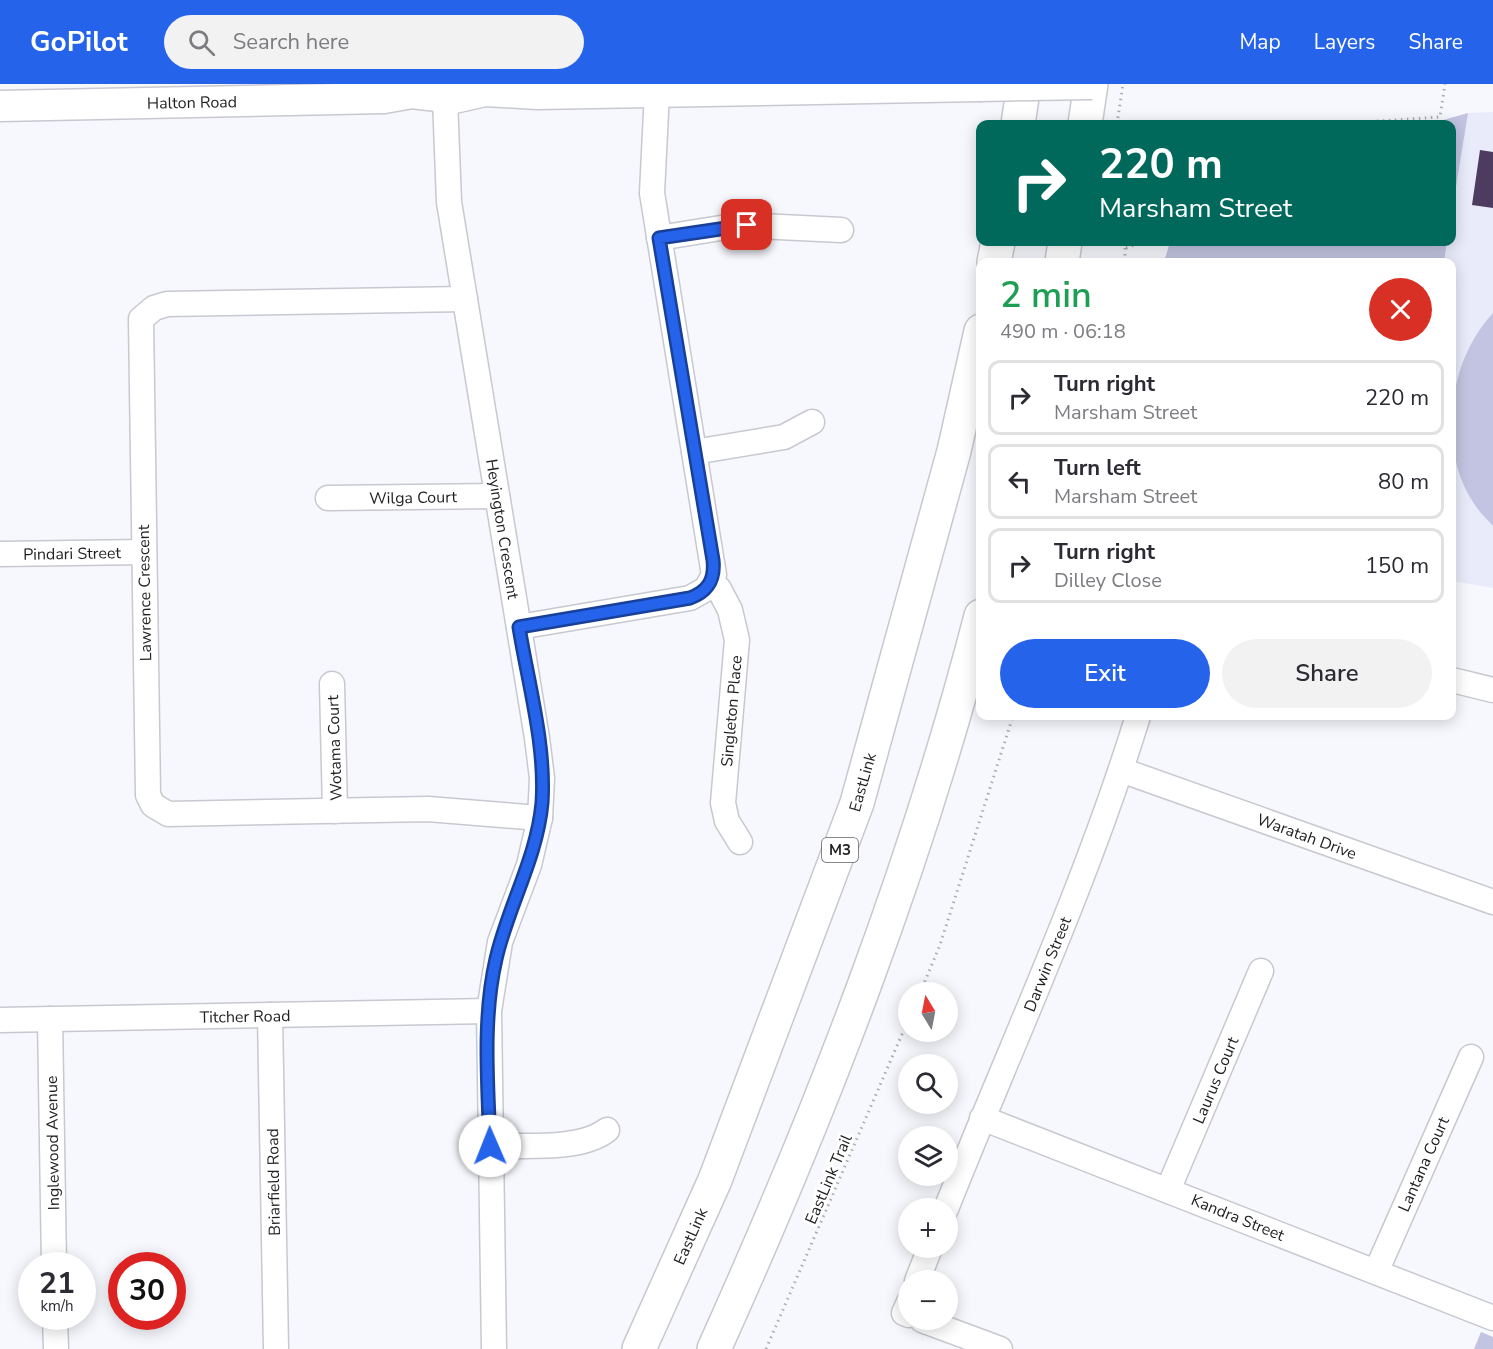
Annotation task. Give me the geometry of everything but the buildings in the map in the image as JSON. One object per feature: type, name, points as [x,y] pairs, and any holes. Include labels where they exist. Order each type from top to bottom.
[{"type":"highway","points":[[1019,120],[1024,84]]},
{"type":"highway","points":[[1086,120],[1091,84]]},
{"type":"highway","name":"EastLink","points":[[639,1349],[715,1180],[857,803],[954,451],[976,353]]},
{"type":"highway","points":[[714,1349],[804,1142],[885,928],[943,749],[976,634]]},
{"type":"main road","name":"Halton Road","points":[[0,106],[250,92],[384,98],[412,93],[445,104],[485,91],[526,94],[1091,84]]},
{"type":"street","points":[[519,627],[690,598],[699,595],[711,582],[713,560],[652,193],[657,92]]},
{"type":"street","name":"Heyington Crescent","points":[[445,104],[447,188],[540,756],[540,818],[529,865],[500,942],[489,1011],[494,1349]]},
{"type":"street","points":[[659,238],[739,225],[841,230]]},
{"type":"street","name":"Lawrence Crescent","points":[[465,298],[167,304],[143,315],[139,330],[148,795],[153,806],[163,813],[175,814],[428,809],[540,818]]},
{"type":"street","points":[[694,452],[784,437],[812,422]]},
{"type":"street","name":"Wilga Court","points":[[328,498],[497,496]]},
{"type":"street","name":"Pindari Street","points":[[0,554],[144,552]]},
{"type":"street","name":"Singleton Place","points":[[711,582],[719,590],[730,610],[737,640],[723,803],[726,821],[740,842]]},
{"type":"street","points":[[1456,681],[1493,690]]},
{"type":"street","name":"Wotama Court","points":[[332,684],[335,811]]},
{"type":"street","name":"Darwin Street","points":[[950,1198],[1054,950],[1121,770],[1136,720]]},
{"type":"street","name":"Waratah Drive","points":[[1121,770],[1493,902]]},
{"type":"street","name":"Laurus Court","points":[[1168,1190],[1261,971]]},
{"type":"street","name":"Titcher Road","points":[[0,1020],[489,1011]]},
{"type":"street","name":"Briarfield Road","points":[[270,1015],[276,1349]]},
{"type":"street","name":"Inglewood Avenue","points":[[50,1019],[54,1252]]},
{"type":"street","name":"Lantana Court","points":[[1376,1272],[1470,1057]]},
{"type":"street","name":"Kandra Street","points":[[982,1118],[1493,1318]]},
{"type":"street","points":[[490,1146],[576,1143],[592,1140],[607,1130]]},
{"type":"street","points":[[55,1330],[56,1349]]},
{"type":"street","points":[[954,1330],[1000,1349]]},
{"type":"path","points":[[1118,120],[1123,84]]},
{"type":"path","points":[[1395,120],[1440,117],[1445,84]]},
{"type":"path","points":[[1125,258],[1126,248],[1131,246]]},
{"type":"path","points":[[925,982],[940,945],[1012,720]]},
{"type":"path","name":"EastLink Trail","points":[[766,1349],[899,1042]]},
{"type":"shaded area","points":[[1493,112],[1493,588],[1456,582],[1456,258],[1165,258],[1169,246],[1456,246],[1456,120],[1444,120],[1468,113]]},
{"type":"shaded area","points":[[1468,113],[1456,186],[1456,120],[1444,120]]},
{"type":"shaded area","points":[[1169,246],[1446,246],[1445,258],[1165,258]]},
{"type":"shaded area","points":[[1493,313],[1493,526],[1477,508],[1463,483],[1456,461],[1456,385],[1466,355],[1478,333]]},
{"type":"shaded area","points":[[1481,1332],[1493,1337],[1493,1349],[1474,1349]]},
{"type":"route","points":[[490,1146],[488,1042],[495,963],[507,920],[535,845],[542,800],[540,756],[519,627],[690,598],[699,595],[711,582],[714,575],[713,560],[659,238],[747,225]]}]
